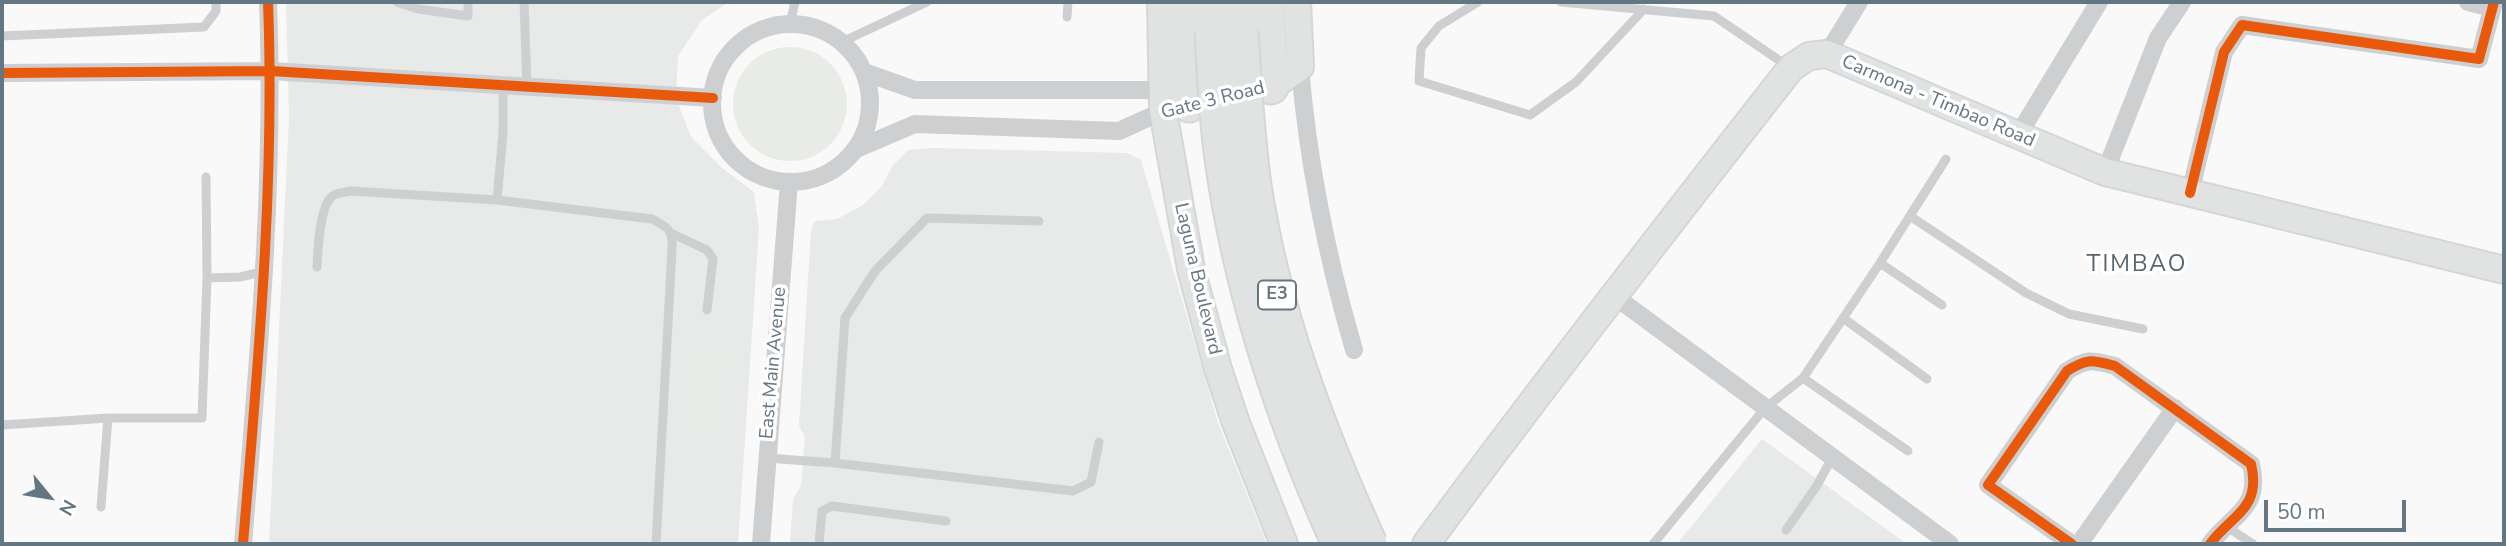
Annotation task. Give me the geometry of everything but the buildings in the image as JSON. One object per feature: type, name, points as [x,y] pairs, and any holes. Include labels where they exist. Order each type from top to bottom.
[{"type":"highway","points":[[1175,97],[1186,2]]},
{"type":"highway","points":[[1267,2],[1280,73]]},
{"type":"highway","name":"E3","points":[[1226,17],[1222,158],[1239,256],[1265,351],[1295,443],[1339,544]]},
{"type":"highway","name":"E3","points":[[1226,17],[1272,274],[1303,379],[1328,447],[1370,544]]},
{"type":"main road","name":"Laguna Boulevard","points":[[1161,2],[1175,97],[1191,269],[1236,423],[1284,544]]},
{"type":"main road","points":[[1280,73],[1297,2]]},
{"type":"main road","name":"Carmona - Timbao Road","points":[[1430,543],[1488,458],[1613,295],[1790,68],[1809,56],[1827,54],[2105,172],[2504,270]]},
{"type":"main road","name":"Gate 3 Road","points":[[1175,97],[1280,73]]},
{"type":"street","points":[[243,544],[265,271],[271,71],[268,2]]},
{"type":"street","points":[[1827,54],[1859,2]]},
{"type":"street","points":[[2017,136],[2099,2]]},
{"type":"street","points":[[2105,172],[2158,38],[2182,2]]},
{"type":"street","points":[[2190,193],[2224,52],[2242,25],[2479,60],[2493,5],[2468,2]]},
{"type":"street","points":[[790,24],[817,28],[842,42],[864,72],[869,95],[868,118],[854,150],[841,164],[825,174],[807,180],[776,180],[751,171],[731,154],[714,119],[714,85],[722,66],[734,49],[750,35],[770,27],[790,24]]},
{"type":"street","points":[[2,73],[271,71],[713,98]]},
{"type":"street","name":"Gate 3 Road","points":[[864,72],[915,90],[1175,97]]},
{"type":"street","points":[[1280,73],[1309,155],[1335,285],[1354,350]]},
{"type":"street","name":"Gate 3 Road","points":[[854,150],[915,124],[1119,131],[1175,97]]},
{"type":"street","name":"East Main Avenue","points":[[761,544],[789,181]]},
{"type":"street","points":[[1613,295],[1950,544]]},
{"type":"street","points":[[2072,544],[1988,485],[2067,371],[2082,361],[2094,360],[2115,366],[2252,464],[2255,479],[2251,496],[2229,530],[2210,544]]},
{"type":"street","points":[[2079,544],[2175,408]]},
{"type":"lane","points":[[2,36],[204,27],[216,11],[216,2]]},
{"type":"lane","points":[[397,2],[418,9],[468,16],[468,2]]},
{"type":"lane","points":[[524,2],[527,86]]},
{"type":"lane","points":[[790,24],[794,2]]},
{"type":"lane","points":[[842,42],[927,2]]},
{"type":"lane","points":[[1067,16],[1069,2]]},
{"type":"lane","points":[[1478,2],[1439,26],[1422,48],[1419,81],[1530,115],[1576,82],[1644,9]]},
{"type":"lane","points":[[1562,2],[1714,16],[1790,68]]},
{"type":"lane","points":[[497,200],[503,133],[503,85]]},
{"type":"lane","points":[[1653,544],[1765,408],[1803,378],[1946,159]]},
{"type":"lane","points":[[2,425],[108,418],[202,418],[207,278],[206,177]]},
{"type":"lane","points":[[317,267],[322,218],[327,202],[333,195],[351,191],[497,200],[652,219],[668,226],[673,234],[707,250],[713,258],[708,310]]},
{"type":"lane","points":[[1910,216],[2026,293],[2048,304],[2069,314],[2143,328]]},
{"type":"lane","points":[[835,463],[845,318],[875,271],[928,218],[1039,221]]},
{"type":"lane","points":[[656,544],[673,234]]},
{"type":"lane","points":[[1880,263],[1942,304]]},
{"type":"lane","points":[[207,278],[240,277],[265,271]]},
{"type":"lane","points":[[1843,318],[1927,379]]},
{"type":"lane","points":[[1803,378],[1908,451]]},
{"type":"lane","points":[[101,507],[108,418]]},
{"type":"lane","points":[[766,458],[835,463],[1073,491],[1091,482],[1099,442]]},
{"type":"lane","points":[[1786,530],[1816,487],[1832,458]]},
{"type":"lane","points":[[819,544],[822,511],[832,506],[946,521]]},
{"type":"lane","points":[[2229,530],[2253,544]]},
{"type":"shaded area","points":[[286,2],[729,2],[702,20],[678,56],[676,98],[691,137],[721,167],[754,192],[759,228],[738,544],[269,544],[289,117]]},
{"type":"shaded area","points":[[790,47],[812,51],[831,63],[843,82],[847,104],[843,126],[831,145],[812,157],[790,161],[768,157],[749,145],[737,126],[733,104],[737,82],[749,63],[768,51]]},
{"type":"shaded area","points":[[934,148],[1127,153],[1141,160],[1218,423],[1267,544],[790,544],[793,499],[801,485],[805,437],[799,426],[811,230],[815,221],[837,219],[863,205],[881,187],[893,165],[908,150]]},
{"type":"shaded area","points":[[695,351],[729,355],[720,429],[686,424]]},
{"type":"shaded area","points":[[1762,439],[1907,544],[1677,544]]},
{"type":"cycle path","points":[[243,544],[267,206],[270,70],[268,2]]},
{"type":"cycle path","points":[[2190,193],[2224,52],[2242,25],[2479,59],[2494,2]]},
{"type":"cycle path","points":[[2,73],[271,71],[713,98]]},
{"type":"cycle path","points":[[2072,544],[1988,485],[2067,371],[2090,361],[2115,366],[2251,464],[2253,479],[2248,501],[2210,544]]},
{"type":"district","name":"TIMBAO","points":[[2137,265]]}]
